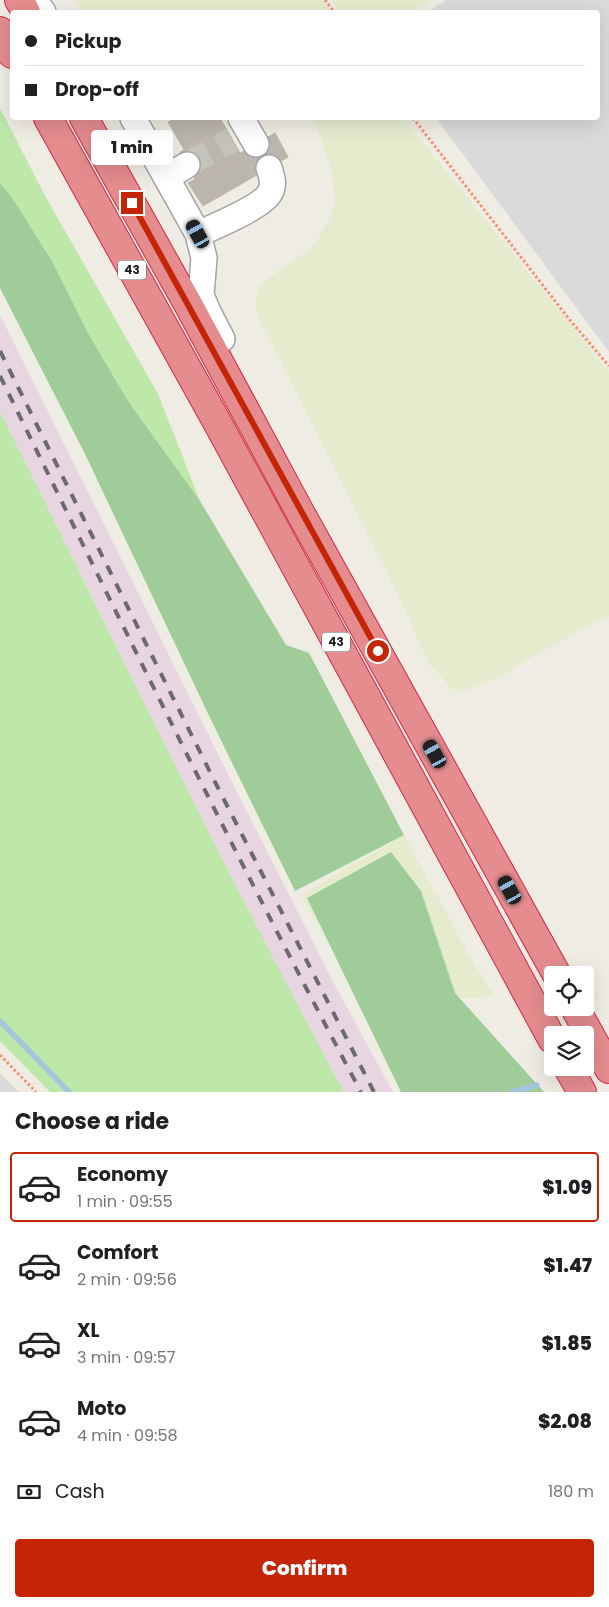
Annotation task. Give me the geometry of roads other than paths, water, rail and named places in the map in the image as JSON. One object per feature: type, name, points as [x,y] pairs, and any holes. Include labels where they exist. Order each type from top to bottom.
[{"type":"highway","points":[[0,31],[10,50]]},
{"type":"highway","name":"43","points":[[49,120],[212,413],[545,1026]]},
{"type":"highway","name":"43","points":[[85,120],[552,966]]},
{"type":"highway","points":[[455,863],[481,932],[544,1047]]},
{"type":"highway","points":[[579,1016],[609,1069]]},
{"type":"highway","points":[[560,1076],[569,1092]]},
{"type":"highway","points":[[573,1076],[582,1092]]},
{"type":"lane","points":[[135,120],[177,171],[204,258],[201,286],[204,303],[240,373],[301,514]]},
{"type":"lane","points":[[198,234],[265,199],[272,188],[272,176],[269,168]]},
{"type":"waterway","points":[[0,1021],[69,1092]]},
{"type":"waterway","points":[[512,1092],[537,1085]]},
{"type":"tunnel","points":[[187,165],[232,140]]},
{"type":"railway","points":[[0,351],[215,782],[374,1092]]},
{"type":"railway","points":[[0,376],[223,825],[361,1092]]}]
